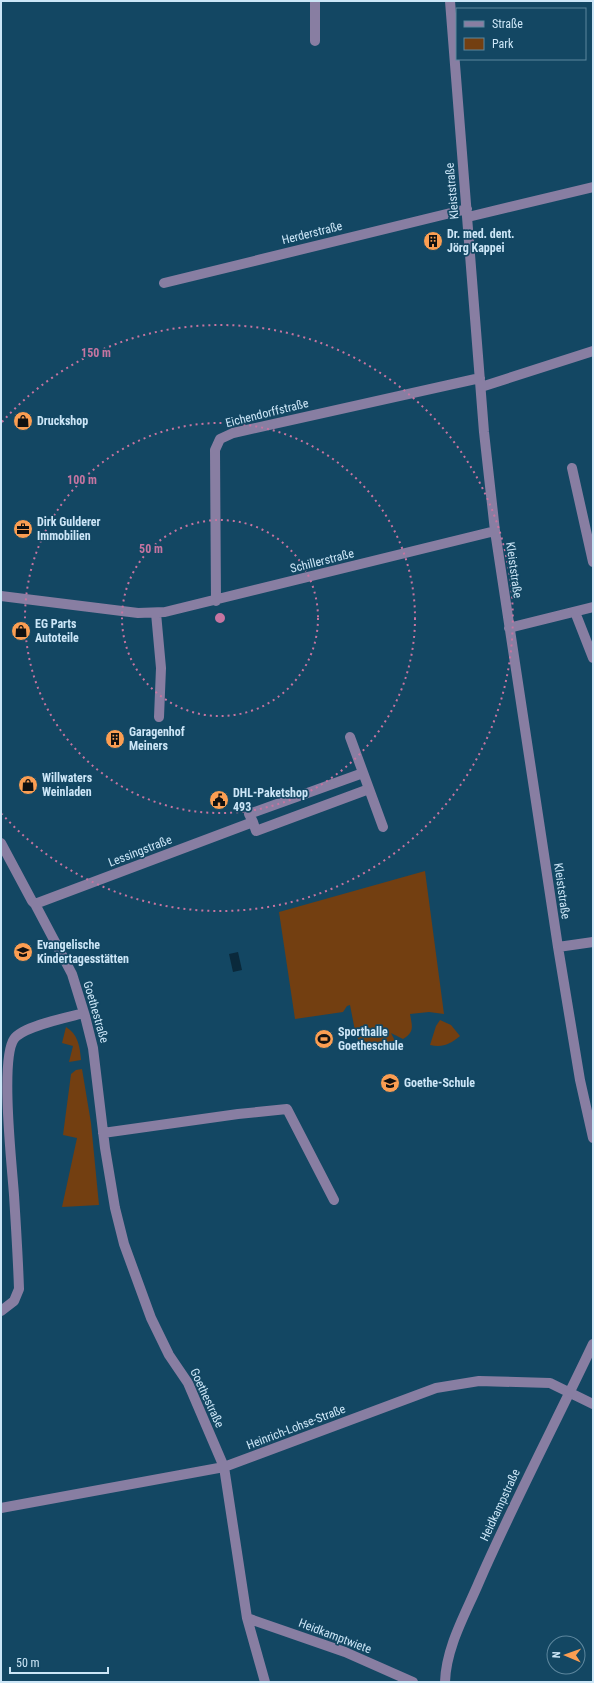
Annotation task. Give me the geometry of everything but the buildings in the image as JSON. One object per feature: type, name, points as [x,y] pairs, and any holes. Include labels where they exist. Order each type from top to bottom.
[{"type":"street","points":[[315,1],[315,41]]},
{"type":"street","name":"Kleiststraße","points":[[450,1],[489,480],[495,531],[558,947],[580,1080],[593,1138]]},
{"type":"street","name":"Herderstraße","points":[[164,283],[467,213],[593,187]]},
{"type":"street","name":"Eichendorffstraße","points":[[216,601],[215,450],[220,439],[233,433],[481,383],[593,352]]},
{"type":"street","points":[[572,468],[593,562]]},
{"type":"street","name":"Schillerstraße","points":[[1,596],[138,613],[174,611],[495,531]]},
{"type":"street","points":[[509,628],[593,607]]},
{"type":"street","points":[[575,612],[593,658]]},
{"type":"street","points":[[156,613],[161,668],[159,717]]},
{"type":"street","points":[[350,737],[383,827]]},
{"type":"street","points":[[363,773],[249,814],[256,831],[369,789]]},
{"type":"street","name":"Lessingstraße","points":[[36,904],[253,822]]},
{"type":"street","name":"Goethestraße","points":[[1,843],[32,901],[36,904],[72,974],[94,1048],[115,1208],[124,1244],[149,1313],[169,1354],[188,1383],[224,1468],[247,1618],[265,1682]]},
{"type":"street","points":[[558,947],[593,942]]},
{"type":"street","points":[[1,1311],[14,1301],[19,1289],[5,1118],[9,1052],[15,1038],[26,1030],[84,1013]]},
{"type":"street","points":[[104,1133],[238,1114],[287,1109],[334,1200]]},
{"type":"street","name":"Heidkampstraße","points":[[446,1682],[446,1672],[456,1636],[504,1525],[593,1344]]},
{"type":"street","name":"Heinrich-Lohse-Straße","points":[[1,1508],[224,1468],[436,1388],[479,1381],[550,1383],[593,1404]]},
{"type":"street","name":"Heidkamptwiete","points":[[247,1618],[345,1652],[413,1682]]},
{"type":"green space","points":[[425,871],[444,1014],[429,1012],[410,1014],[412,1028],[409,1034],[403,1039],[391,1033],[395,1041],[363,1046],[356,1036],[350,1005],[347,1006],[343,1012],[295,1019],[279,912]]},
{"type":"green space","points":[[440,1020],[451,1025],[460,1036],[446,1045],[430,1045],[436,1026]]},
{"type":"green space","points":[[66,1027],[76,1037],[81,1060],[69,1062],[73,1046],[62,1043]]},
{"type":"green space","points":[[82,1069],[91,1123],[99,1205],[62,1207],[77,1138],[63,1135],[71,1074],[76,1070]]},
{"type":"water","points":[[238,952],[242,970],[233,972],[229,954]]},
{"type":"place","name":"Dr. med. dent. Jörg Kappei","points":[[433,241]]},
{"type":"place","name":"Druckshop","points":[[23,421]]},
{"type":"place","name":"Dirk Gulderer Immobilien","points":[[23,529]]},
{"type":"place","name":"EG Parts Autoteile","points":[[21,631]]},
{"type":"place","name":"Garagenhof Meiners","points":[[115,739]]},
{"type":"place","name":"Willwaters Weinladen","points":[[28,785]]},
{"type":"place","name":"DHL-Paketshop 493","points":[[219,800]]},
{"type":"place","name":"Evangelische Kindertagesstätten","points":[[23,952]]},
{"type":"place","name":"Sporthalle Goetheschule","points":[[324,1039]]},
{"type":"place","name":"Goethe-Schule","points":[[390,1083]]}]
